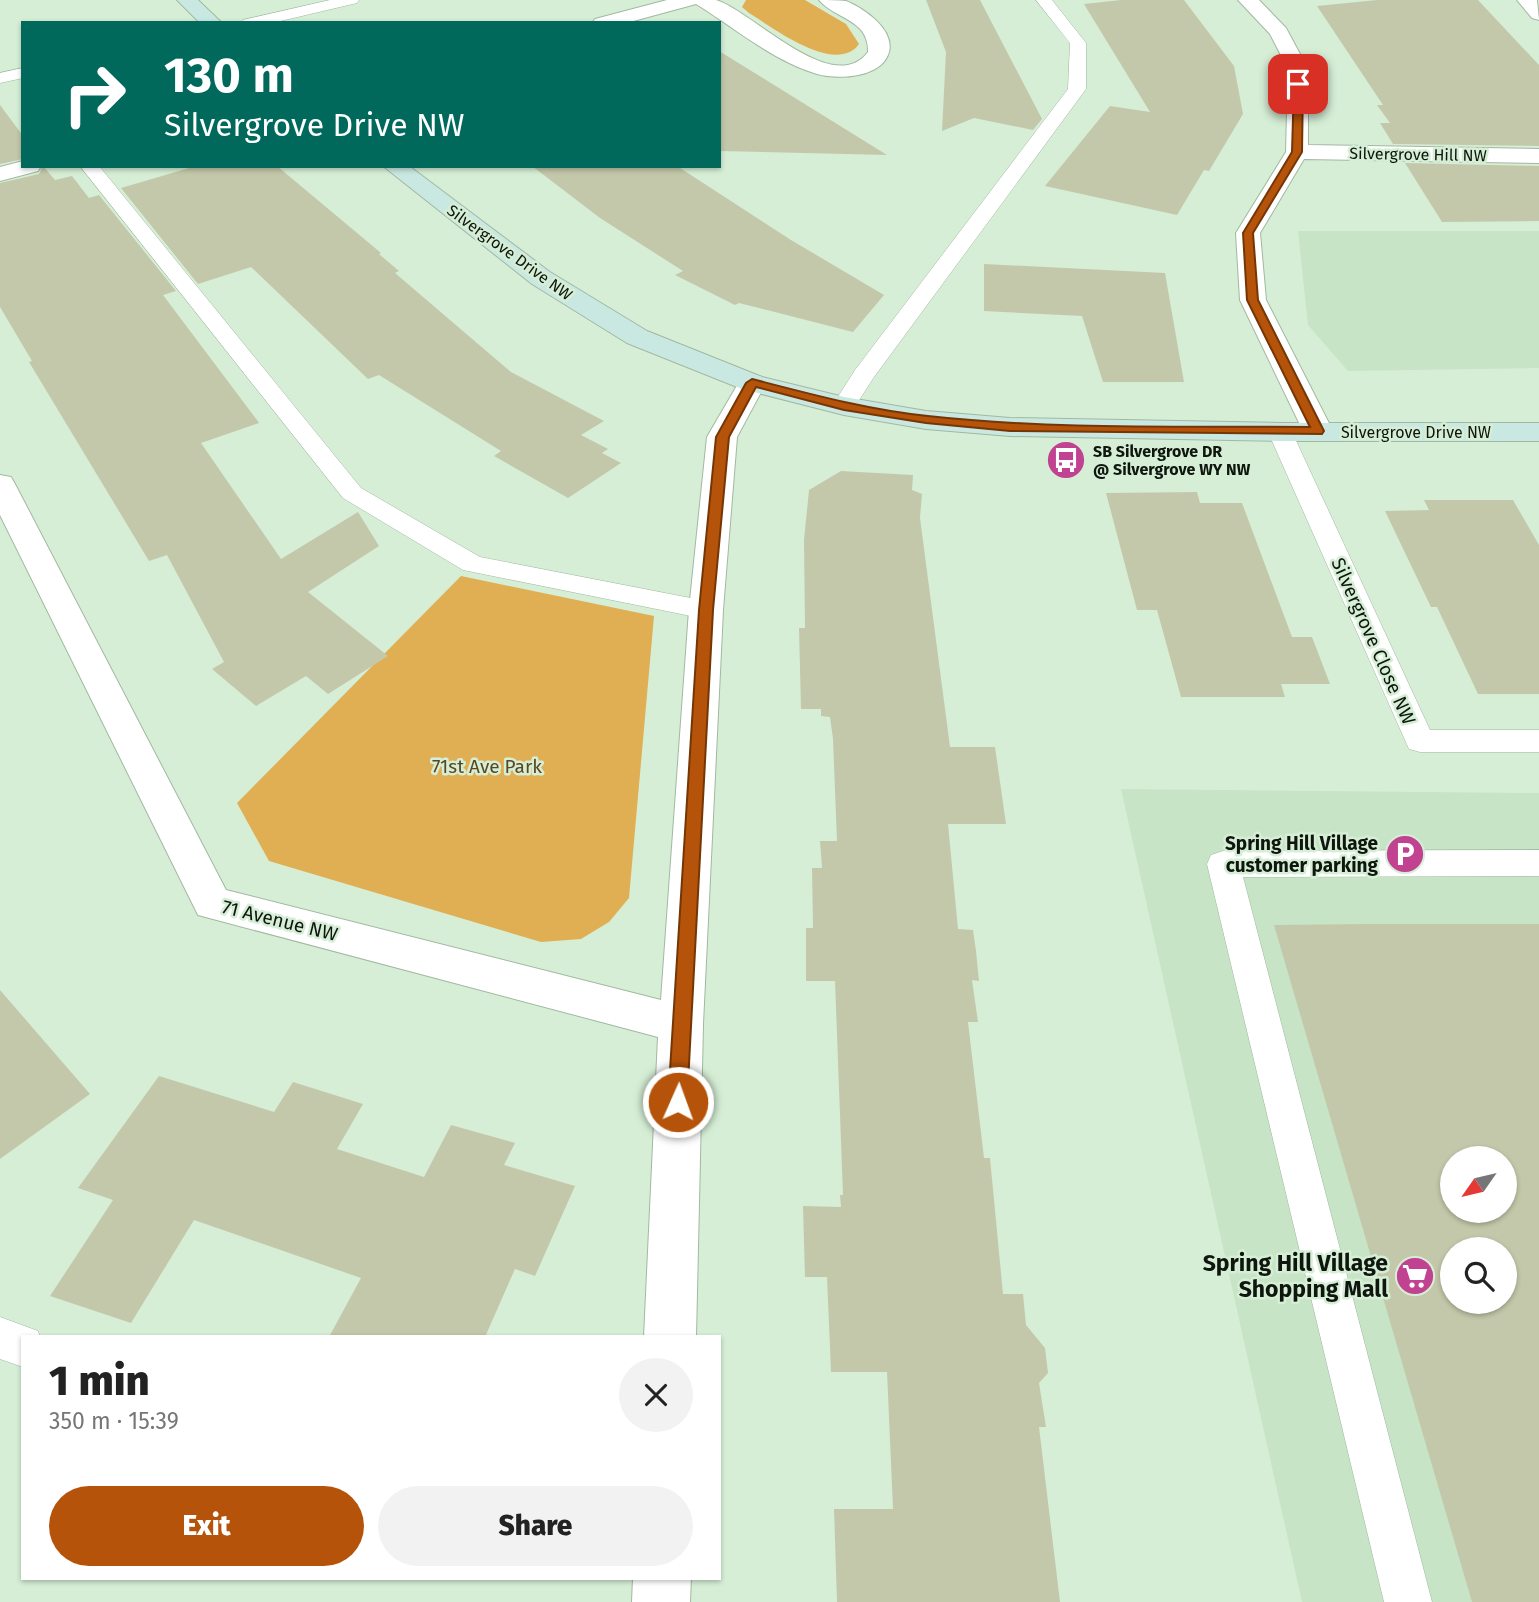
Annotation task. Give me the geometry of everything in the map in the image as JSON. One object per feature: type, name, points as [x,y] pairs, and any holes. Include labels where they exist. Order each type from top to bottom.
[{"type":"street","points":[[187,0],[210,21]]},
{"type":"street","points":[[610,21],[690,0]]},
{"type":"street","points":[[702,0],[820,68],[849,70],[872,63],[879,49],[873,30],[829,0]]},
{"type":"street","points":[[1248,0],[1279,32],[1298,69],[1297,152],[1248,233],[1253,300],[1318,431]]},
{"type":"street","points":[[1527,0],[1539,14]]},
{"type":"street","name":"Silvergrove Hill NW","points":[[1297,152],[1539,156]]},
{"type":"street","points":[[0,174],[22,168]]},
{"type":"street","name":"Silvergrove Drive NW","points":[[397,168],[541,278],[638,337],[752,383],[844,406],[926,420],[1010,427],[1280,432],[1539,432]]},
{"type":"street","points":[[670,1335],[681,1024],[706,610],[722,437],[752,383]]},
{"type":"street","name":"71 Avenue NW","points":[[0,484],[212,903],[681,1024]]},
{"type":"street","points":[[660,1602],[662,1580]]},
{"type":"lane","points":[[258,21],[351,0]]},
{"type":"lane","points":[[844,406],[863,375],[1077,89],[1078,43],[1044,0]]},
{"type":"lane","points":[[0,78],[21,73]]},
{"type":"lane","points":[[91,168],[352,493],[472,564],[706,610]]},
{"type":"lane","name":"Silvergrove Close NW","points":[[1280,432],[1420,741],[1539,741]]},
{"type":"lane","points":[[1408,1602],[1223,864],[1539,863]]},
{"type":"lane","points":[[0,1338],[21,1345]]},
{"type":"shaded area","points":[[1298,231],[1539,231],[1539,368],[1348,371],[1308,325]]},
{"type":"shaded area","points":[[1121,789],[1539,793],[1539,1602],[1302,1602]]},
{"type":"green space","points":[[746,0],[805,0],[846,24],[859,44],[849,52],[835,55],[804,46],[749,13],[742,7]]},
{"type":"green space","name":"71st Ave Park","points":[[461,576],[654,616],[629,898],[609,922],[581,939],[541,942],[269,861],[237,803]]},
{"type":"building","points":[[926,0],[980,0],[1042,119],[1033,130],[974,118],[942,131],[946,52]]},
{"type":"building","points":[[1121,0],[1184,0],[1234,66],[1243,114],[1209,171],[1204,170],[1177,215],[1045,186],[1110,106],[1150,112],[1084,4]]},
{"type":"building","points":[[1377,0],[1478,0],[1539,65],[1539,146],[1393,144],[1380,123],[1390,123],[1377,105],[1383,105],[1317,6]]},
{"type":"building","points":[[721,52],[887,155],[721,151]]},
{"type":"building","points":[[0,105],[21,133],[21,159],[0,164]]},
{"type":"building","points":[[1405,163],[1539,166],[1539,221],[1442,222]]},
{"type":"building","points":[[45,168],[55,180],[72,176],[89,198],[99,195],[176,291],[163,295],[259,423],[201,443],[281,559],[358,512],[379,546],[308,592],[388,656],[328,694],[306,676],[256,706],[212,669],[224,662],[167,555],[149,561],[29,362],[32,361],[0,307],[0,183],[39,174]]},
{"type":"building","points":[[189,168],[279,168],[381,253],[379,254],[399,271],[395,273],[511,372],[604,421],[581,435],[608,449],[602,453],[621,463],[568,498],[494,456],[501,451],[379,375],[368,379],[251,267],[198,284],[121,188]]},
{"type":"building","points":[[535,168],[680,168],[791,240],[884,295],[853,332],[739,303],[735,305],[675,275],[683,271],[600,218]]},
{"type":"building","points":[[984,264],[1165,273],[1184,382],[1103,382],[1082,316],[984,311]]},
{"type":"building","points":[[841,471],[913,475],[912,490],[922,494],[920,518],[950,747],[995,747],[1006,824],[948,824],[958,929],[973,930],[976,951],[979,981],[972,980],[978,1022],[968,1022],[984,1158],[990,1158],[1003,1294],[1023,1294],[1026,1325],[1045,1348],[1048,1373],[1039,1383],[1046,1427],[1039,1427],[1060,1602],[837,1602],[834,1509],[893,1509],[887,1372],[831,1372],[827,1277],[805,1277],[803,1206],[841,1207],[840,1195],[843,1195],[835,981],[806,981],[806,928],[813,928],[812,868],[822,868],[820,841],[837,841],[833,739],[830,717],[821,716],[821,709],[801,709],[799,628],[805,628],[804,540],[809,490]]},
{"type":"building","points":[[1197,492],[1200,503],[1242,503],[1292,637],[1312,637],[1330,684],[1281,684],[1285,697],[1181,697],[1157,610],[1137,610],[1106,493]]},
{"type":"building","points":[[1424,500],[1513,500],[1539,545],[1539,694],[1478,694],[1437,607],[1431,607],[1385,511],[1429,510]]},
{"type":"building","name":"Spring Hill Village Shopping Mall","points":[[1539,924],[1539,1602],[1472,1602],[1274,925]]},
{"type":"building","points":[[0,990],[90,1094],[0,1159]]},
{"type":"building","points":[[159,1076],[274,1112],[293,1082],[363,1104],[337,1149],[424,1177],[451,1125],[515,1143],[504,1165],[575,1186],[535,1276],[515,1269],[486,1335],[330,1335],[361,1278],[194,1220],[131,1323],[50,1296],[113,1200],[78,1188]]},
{"type":"place","name":"SB Silvergrove DR @ Silvergrove WY NW","points":[[1066,460]]},
{"type":"place","name":"Spring Hill Village customer parking","points":[[1405,854]]},
{"type":"place","name":"Spring Hill Village Shopping Mall","points":[[1415,1276]]},
{"type":"route","points":[[678,1102],[706,610],[722,437],[752,383],[844,406],[926,420],[1010,427],[1318,431],[1253,300],[1248,233],[1297,152],[1298,84]]}]
